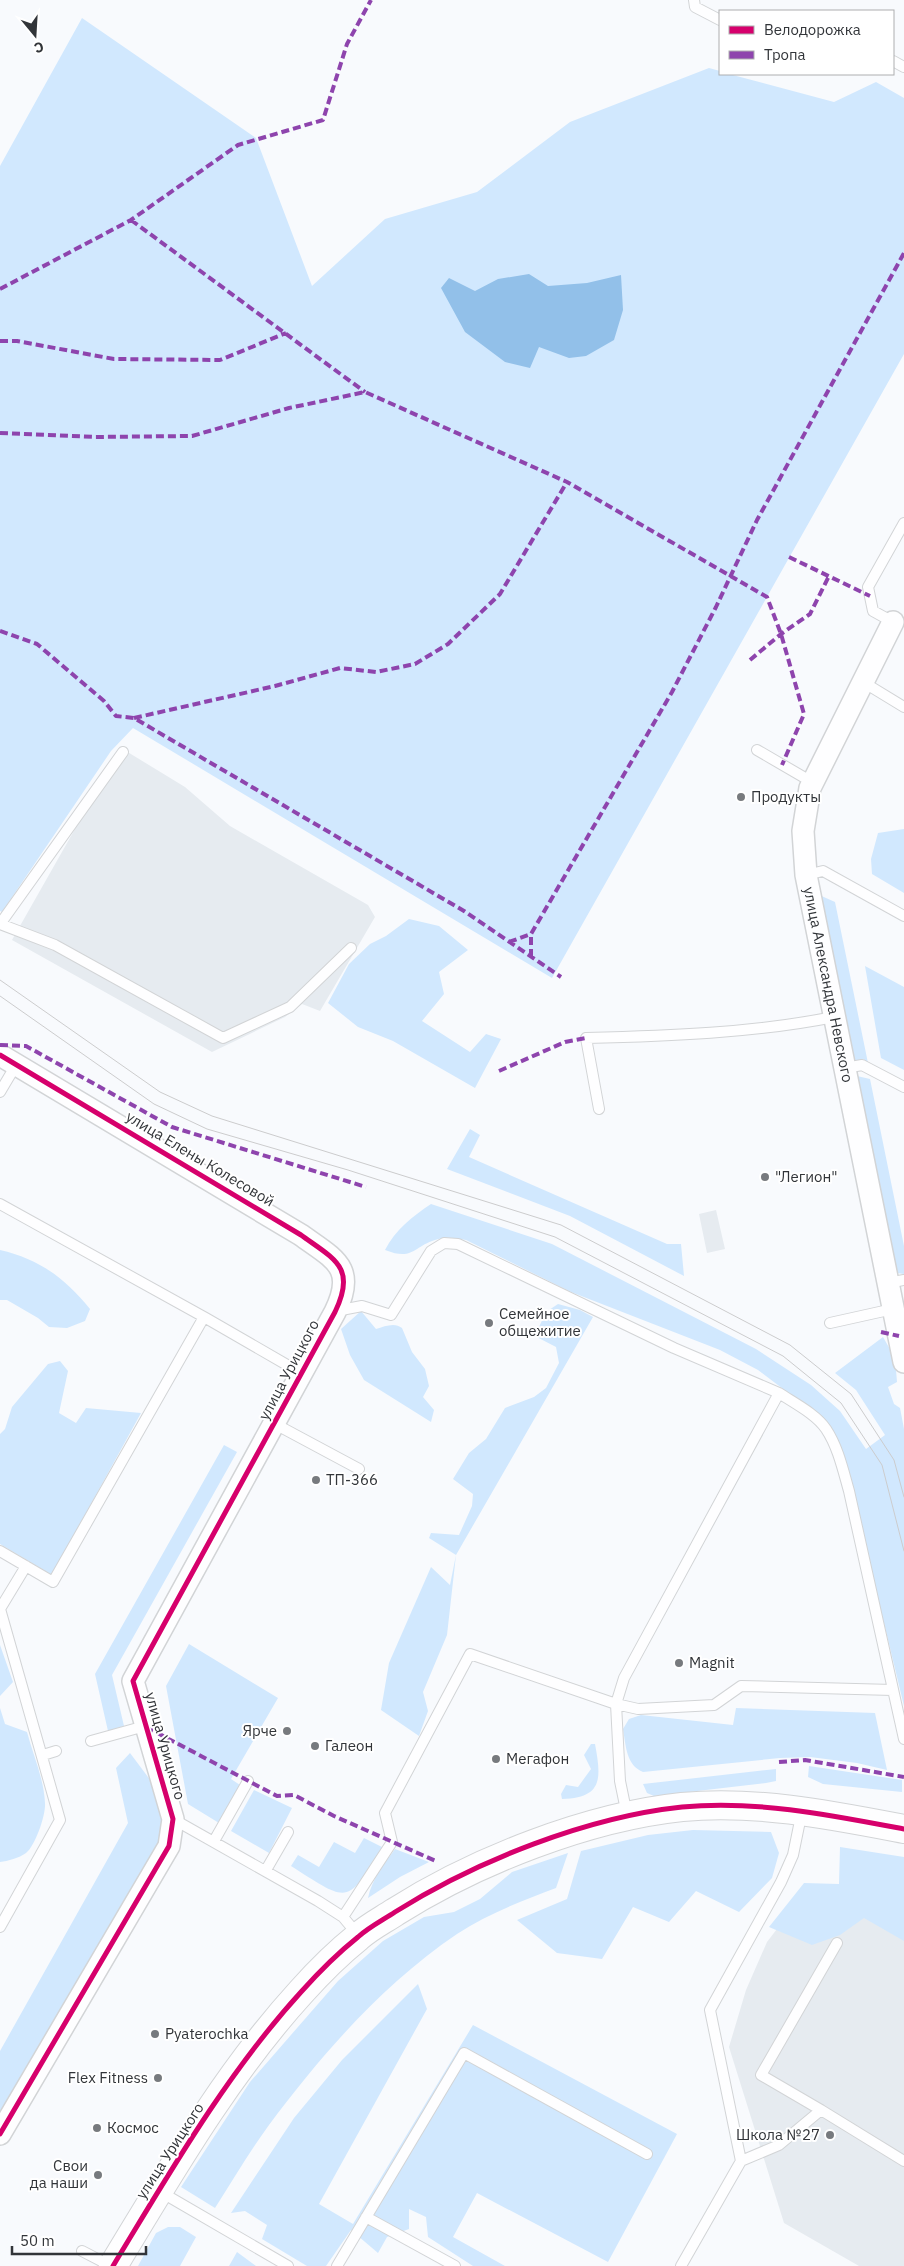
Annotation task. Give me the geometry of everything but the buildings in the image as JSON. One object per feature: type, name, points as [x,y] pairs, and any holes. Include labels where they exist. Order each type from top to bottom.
[{"type":"street","name":"улица Александра Невского","points":[[893,622],[812,782],[804,810],[803,852],[844,1068],[896,1282],[893,1309],[904,1362]]},
{"type":"street","name":"улица Елены Колесовой","points":[[8,1060],[301,1235],[331,1257],[339,1264],[346,1280],[343,1296],[335,1312]]},
{"type":"street","name":"улица Урицкого","points":[[0,2134],[169,1846],[173,1819],[133,1681],[335,1312]]},
{"type":"street","name":"улица Урицкого","points":[[112,2266],[158,2191],[237,2071],[351,1926],[423,1895],[482,1866],[570,1832],[627,1816],[683,1807],[755,1806],[802,1810],[904,1829]]},
{"type":"lane","points":[[694,0],[695,6],[719,19]]},
{"type":"lane","points":[[893,622],[873,611],[868,587],[904,523]]},
{"type":"lane","points":[[862,682],[904,707]]},
{"type":"lane","points":[[757,750],[812,782]]},
{"type":"lane","points":[[123,752],[0,924],[54,945],[223,1038],[290,1006],[351,948]]},
{"type":"lane","points":[[806,875],[823,871],[904,916]]},
{"type":"lane","points":[[599,1109],[586,1038],[683,1036],[798,1024],[834,1017]]},
{"type":"lane","points":[[0,1092],[8,1060]]},
{"type":"lane","points":[[844,1068],[862,1065],[904,1087]]},
{"type":"lane","points":[[0,1204],[301,1373]]},
{"type":"lane","points":[[335,1312],[362,1306],[391,1315],[431,1251],[444,1244],[458,1244],[674,1348],[779,1394],[801,1407],[825,1428],[837,1452],[848,1491],[904,1739]]},
{"type":"lane","points":[[830,1322],[893,1309]]},
{"type":"lane","points":[[0,1551],[53,1582],[204,1317]]},
{"type":"lane","points":[[627,1816],[620,1781],[616,1704],[624,1678],[779,1394]]},
{"type":"lane","points":[[275,1424],[359,1469]]},
{"type":"lane","points":[[0,1927],[60,1820],[0,1609],[26,1566]]},
{"type":"lane","points":[[173,1819],[266,1870],[351,1926],[392,1842],[385,1813],[470,1654],[616,1704],[638,1709],[714,1705],[741,1686],[893,1690]]},
{"type":"lane","points":[[91,1741],[145,1726]]},
{"type":"lane","points":[[43,1755],[56,1751]]},
{"type":"lane","points":[[214,1841],[248,1781]]},
{"type":"lane","points":[[741,2161],[710,2010],[781,1882],[793,1855],[802,1810]]},
{"type":"lane","points":[[266,1870],[288,1832]]},
{"type":"lane","points":[[837,1943],[761,2075],[904,2161]]},
{"type":"lane","points":[[337,2266],[464,2052],[647,2154]]},
{"type":"lane","points":[[681,2266],[741,2161],[779,2145],[821,2110]]},
{"type":"lane","points":[[158,2191],[288,2266]]},
{"type":"lane","points":[[366,2217],[454,2266]]},
{"type":"lane","points":[[82,2251],[112,2266]]},
{"type":"shaded area","points":[[82,18],[256,138],[312,286],[385,219],[477,192],[570,122],[709,68],[719,71],[719,75],[733,75],[834,102],[876,82],[904,98],[904,354],[552,978],[133,728],[111,751],[2,912],[0,911],[0,166]]},
{"type":"shaded area","points":[[121,748],[185,787],[230,826],[368,905],[375,917],[320,1011],[302,1004],[285,1017],[212,1052],[12,940]]},
{"type":"shaded area","points":[[904,829],[904,893],[872,874],[871,859],[878,833]]},
{"type":"shaded area","points":[[817,894],[835,902],[868,1063],[863,1059],[851,1063]]},
{"type":"shaded area","points":[[409,919],[439,926],[468,950],[439,972],[444,994],[422,1021],[470,1052],[486,1034],[501,1039],[475,1088],[393,1041],[358,1027],[328,1003],[349,964],[370,944],[386,936]]},
{"type":"shaded area","points":[[865,966],[904,987],[904,1070],[881,1058]]},
{"type":"shaded area","points":[[857,1076],[870,1079],[904,1246],[904,1274],[897,1273]]},
{"type":"shaded area","points":[[470,1129],[480,1135],[469,1157],[667,1244],[681,1244],[684,1276],[570,1216],[447,1169]]},
{"type":"shaded area","points":[[431,1204],[552,1244],[756,1349],[811,1385],[840,1411],[866,1449],[885,1435],[856,1390],[835,1373],[883,1337],[895,1358],[897,1382],[888,1387],[894,1404],[900,1408],[904,1429],[904,1706],[844,1457],[795,1398],[758,1370],[720,1350],[571,1292],[466,1240],[443,1238],[428,1243],[407,1254],[385,1250],[405,1224]]},
{"type":"shaded area","points":[[716,1210],[725,1249],[707,1253],[699,1214]]},
{"type":"shaded area","points":[[0,1250],[39,1264],[61,1279],[90,1309],[85,1321],[67,1328],[49,1327],[38,1318],[7,1300],[0,1300]]},
{"type":"shaded area","points":[[558,1304],[580,1310],[593,1317],[456,1555],[429,1538],[431,1533],[459,1535],[472,1506],[473,1494],[453,1479],[469,1453],[486,1439],[505,1408],[534,1397],[546,1388],[559,1363],[556,1347],[529,1333],[539,1327],[546,1312]]},
{"type":"shaded area","points":[[361,1311],[376,1329],[393,1325],[402,1328],[412,1352],[425,1369],[429,1386],[423,1397],[434,1410],[431,1422],[364,1380],[350,1355],[341,1329]]},
{"type":"shaded area","points":[[60,1361],[68,1371],[59,1413],[76,1423],[86,1408],[141,1413],[52,1575],[0,1544],[0,1434],[5,1429],[12,1407],[48,1364]]},
{"type":"shaded area","points":[[224,1445],[237,1452],[112,1675],[124,1726],[108,1731],[95,1674]]},
{"type":"shaded area","points":[[456,1555],[447,1635],[423,1692],[428,1711],[419,1736],[381,1710],[389,1663],[431,1567],[450,1585]]},
{"type":"shaded area","points":[[189,1644],[278,1698],[231,1779],[240,1785],[219,1823],[188,1804],[166,1686]]},
{"type":"shaded area","points":[[0,1645],[13,1682],[0,1696]]},
{"type":"shaded area","points":[[0,1708],[5,1724],[27,1732],[40,1776],[45,1808],[39,1830],[33,1844],[26,1853],[0,1862]]},
{"type":"shaded area","points":[[736,1708],[875,1713],[887,1770],[857,1763],[810,1757],[780,1758],[643,1772],[637,1769],[630,1760],[623,1729],[629,1719],[641,1715],[733,1725]]},
{"type":"shaded area","points":[[591,1744],[595,1744],[597,1756],[598,1776],[596,1784],[586,1795],[562,1799],[561,1794],[566,1785],[578,1787],[591,1769],[584,1755]]},
{"type":"shaded area","points":[[130,1753],[151,1781],[163,1822],[159,1843],[0,2117],[0,2051],[128,1823],[116,1768]]},
{"type":"shaded area","points":[[809,1766],[902,1780],[902,1792],[823,1784],[808,1777]]},
{"type":"shaded area","points":[[776,1769],[776,1781],[654,1796],[647,1793],[643,1784]]},
{"type":"shaded area","points":[[254,1790],[292,1808],[269,1853],[231,1831]]},
{"type":"shaded area","points":[[693,1830],[771,1832],[779,1853],[772,1878],[739,1912],[696,1891],[669,1922],[633,1907],[602,1959],[557,1953],[517,1920],[567,1899],[581,1851],[648,1835]]},
{"type":"shaded area","points":[[364,1838],[382,1847],[353,1889],[345,1892],[336,1892],[324,1887],[291,1866],[298,1855],[319,1867],[334,1842],[355,1853]]},
{"type":"shaded area","points":[[840,1847],[904,1857],[904,1941],[864,1918],[840,1935],[812,1945],[769,1927],[804,1883],[839,1884]]},
{"type":"shaded area","points":[[395,1849],[429,1862],[400,1877],[368,1898],[375,1878]]},
{"type":"shaded area","points":[[568,1853],[556,1888],[493,1914],[457,1934],[404,1975],[355,2022],[289,2098],[248,2155],[215,2208],[181,2187],[250,2082],[338,1981],[383,1941],[424,1917],[454,1912],[480,1899],[512,1872]]},
{"type":"shaded area","name":"Школа №27","points":[[809,1887],[904,1904],[904,2266],[859,2266],[784,2223],[729,2047],[746,1990],[767,1942]]},
{"type":"shaded area","points":[[418,1984],[427,2009],[319,2204],[353,2224],[473,2025],[677,2134],[608,2262],[477,2193],[453,2237],[505,2266],[473,2266],[428,2237],[426,2217],[409,2209],[409,2229],[387,2237],[378,2253],[351,2230],[326,2266],[307,2266],[262,2239],[267,2225],[245,2211],[231,2213],[294,2118],[342,2060]]},
{"type":"shaded area","points":[[168,2227],[180,2227],[196,2237],[180,2266],[138,2266],[156,2233]]},
{"type":"shaded area","points":[[237,2252],[256,2266],[229,2266]]},
{"type":"water","points":[[529,274],[548,286],[587,283],[621,275],[623,310],[614,340],[586,356],[569,358],[539,347],[530,368],[505,362],[465,332],[441,288],[449,278],[475,291],[498,279]]},
{"type":"tram line","points":[[0,980],[160,1092],[212,1116],[561,1225],[790,1345],[851,1394],[894,1460],[904,1497]]},
{"type":"tram line","points":[[0,996],[154,1104],[207,1129],[348,1170],[555,1237],[783,1356],[841,1403],[882,1465],[904,1551]]},
{"type":"marked path","points":[[0,289],[131,220],[238,145],[323,120],[347,44],[371,0]]},
{"type":"marked path","points":[[131,220],[365,392]]},
{"type":"marked path","points":[[509,942],[531,934],[672,692],[716,607],[757,520],[904,253]]},
{"type":"marked path","points":[[0,341],[17,341],[114,359],[220,360],[286,333]]},
{"type":"marked path","points":[[0,433],[95,437],[192,436],[289,408],[365,392],[567,482],[767,597],[781,634],[804,714],[782,765]]},
{"type":"marked path","points":[[134,718],[275,686],[340,668],[376,672],[415,664],[448,644],[500,594],[567,482]]},
{"type":"marked path","points":[[789,557],[870,596]]},
{"type":"marked path","points":[[750,660],[781,634],[810,614],[829,576]]},
{"type":"marked path","points":[[0,631],[37,644],[104,701],[116,716],[134,718],[464,911],[561,977]]},
{"type":"marked path","points":[[531,934],[531,957]]},
{"type":"marked path","points":[[499,1071],[565,1042],[586,1038]]},
{"type":"marked path","points":[[0,1045],[26,1046],[172,1127],[366,1187]]},
{"type":"marked path","points":[[881,1332],[899,1336]]},
{"type":"marked path","points":[[146,1727],[277,1796],[294,1795],[334,1816],[438,1862]]},
{"type":"marked path","points":[[779,1762],[805,1760],[904,1777]]},
{"type":"cycle path","points":[[0,1055],[301,1235],[332,1258],[343,1274],[344,1284],[335,1312],[133,1681],[173,1819],[169,1846],[0,2134]]},
{"type":"cycle path","points":[[113,2266],[201,2124],[248,2056],[274,2023],[314,1978],[362,1933],[427,1893],[496,1859],[571,1831],[608,1820],[682,1807],[710,1805],[766,1807],[821,1814],[904,1829]]},
{"type":"place","name":"Продукты","points":[[741,797]]},
{"type":"place","name":"\"Легион\"","points":[[765,1177]]},
{"type":"place","name":"Семейное общежитие","points":[[489,1323]]},
{"type":"place","name":"ТП-366","points":[[316,1480]]},
{"type":"place","name":"Magnit","points":[[679,1663]]},
{"type":"place","name":"Ярче","points":[[287,1731]]},
{"type":"place","name":"Галеон","points":[[315,1746]]},
{"type":"place","name":"Мегафон","points":[[496,1759]]},
{"type":"place","name":"Pyaterochka","points":[[155,2034]]},
{"type":"place","name":"Flex Fitness","points":[[158,2078]]},
{"type":"place","name":"Космос","points":[[97,2128]]},
{"type":"place","name":"Школа №27","points":[[830,2135]]},
{"type":"place","name":"Свои да наши","points":[[98,2175]]}]
